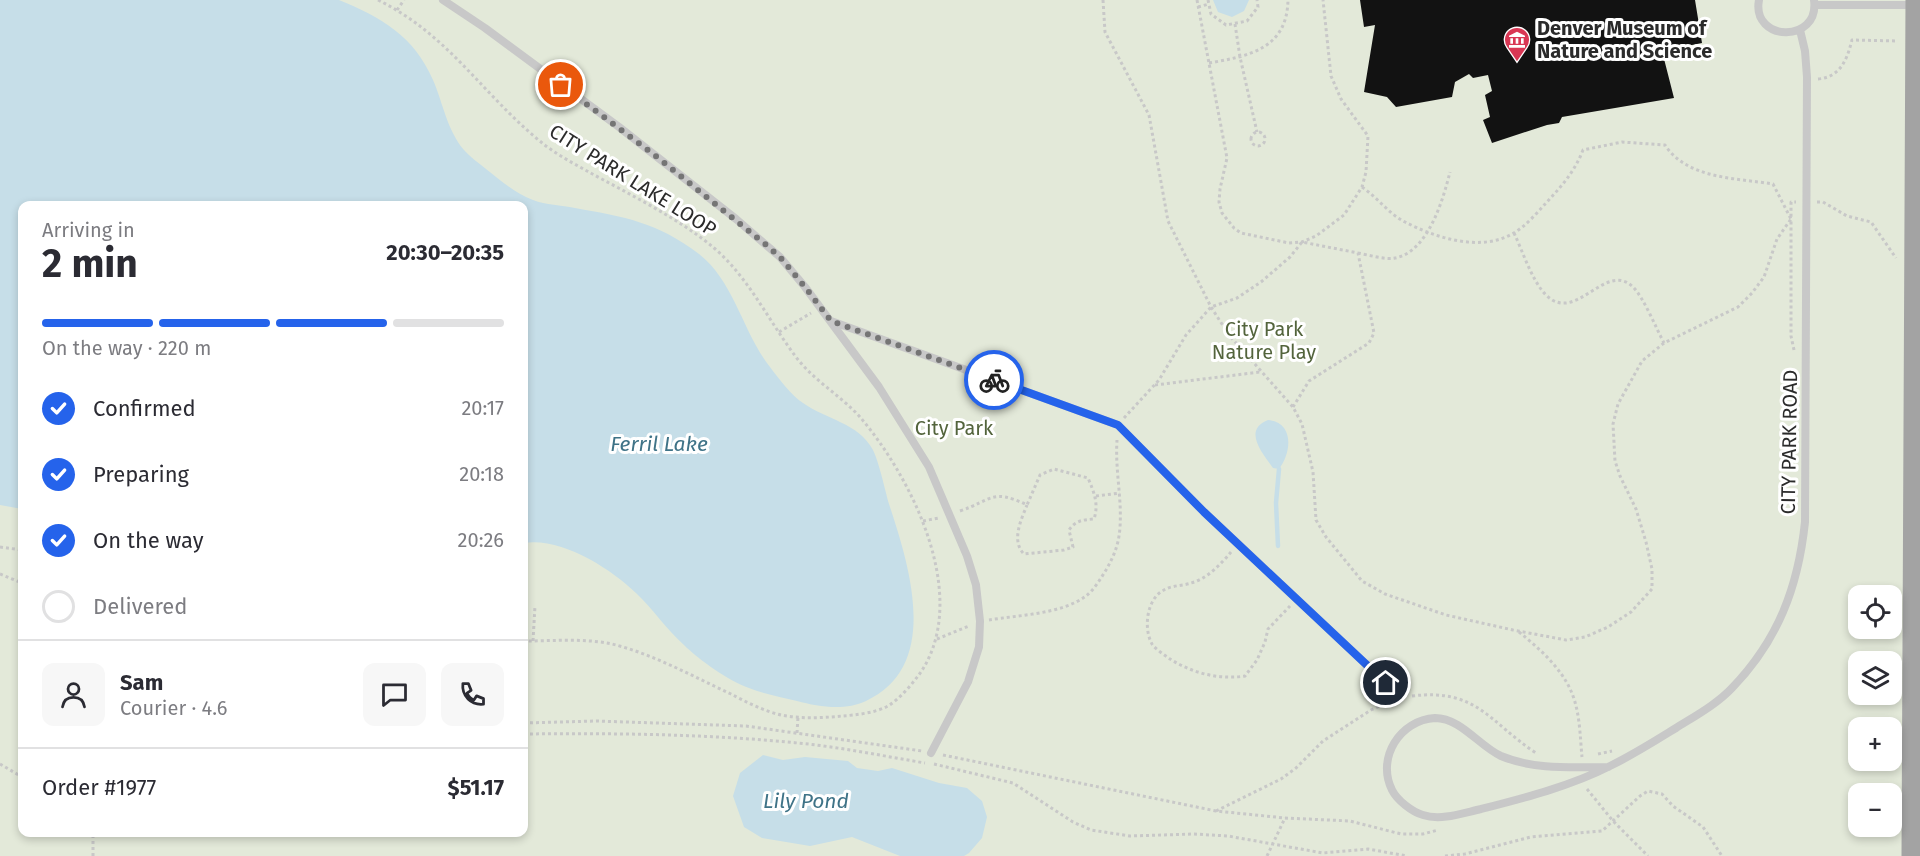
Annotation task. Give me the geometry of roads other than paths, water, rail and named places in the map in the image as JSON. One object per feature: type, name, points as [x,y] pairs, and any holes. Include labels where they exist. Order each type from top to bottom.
[{"type":"main road","points":[[1911,3],[1915,856]]},
{"type":"lane","points":[[443,0],[485,28],[619,127],[736,219],[780,257],[879,387],[929,467],[967,556],[976,585],[980,621],[979,647],[968,682],[931,753]]},
{"type":"lane","points":[[1759,0],[1760,16],[1765,24],[1783,33],[1800,30],[1808,24],[1813,16],[1814,3],[1911,3]]},
{"type":"lane","name":"CITY PARK ROAD","points":[[1608,767],[1546,766],[1500,756],[1456,724],[1437,718],[1418,721],[1406,728],[1394,741],[1387,767],[1387,780],[1394,795],[1408,807],[1423,815],[1450,816],[1573,782],[1608,767],[1694,717],[1730,690],[1756,661],[1779,623],[1795,583],[1802,554],[1805,522],[1807,77],[1805,51],[1800,30]]},
{"type":"lane","points":[[831,321],[1118,425],[1238,544],[1401,697]]},
{"type":"water","name":"Ferril Lake","points":[[0,0],[339,0],[382,21],[395,30],[416,51],[433,80],[449,125],[458,142],[469,155],[508,186],[538,202],[610,214],[640,222],[684,243],[711,265],[730,293],[752,339],[785,386],[812,409],[850,427],[867,441],[873,450],[905,556],[911,584],[912,639],[904,664],[890,685],[866,701],[849,706],[832,707],[767,694],[741,685],[698,657],[678,639],[636,593],[599,565],[569,550],[538,542],[528,543],[528,201],[18,201],[18,508],[0,505]]},
{"type":"water","points":[[1213,0],[1249,0],[1244,11],[1232,17],[1218,12]]},
{"type":"water","points":[[1268,420],[1283,426],[1288,439],[1286,454],[1279,469],[1273,468],[1257,442],[1256,430],[1260,424]]},
{"type":"water","name":"Lily Pond","points":[[763,755],[783,760],[805,757],[848,761],[857,768],[878,771],[892,768],[939,783],[967,788],[982,801],[987,817],[982,838],[964,856],[900,856],[852,837],[810,846],[762,838],[744,827],[733,796],[740,773]]},
{"type":"waterway","points":[[1278,546],[1276,503],[1279,469]]},
{"type":"place","name":"Denver Museum of Nature and Science","points":[[1517,63]]},
{"type":"park label","name":"City Park Nature Play","points":[[1264,340]]},
{"type":"park label","name":"City Park","points":[[954,428]]}]
